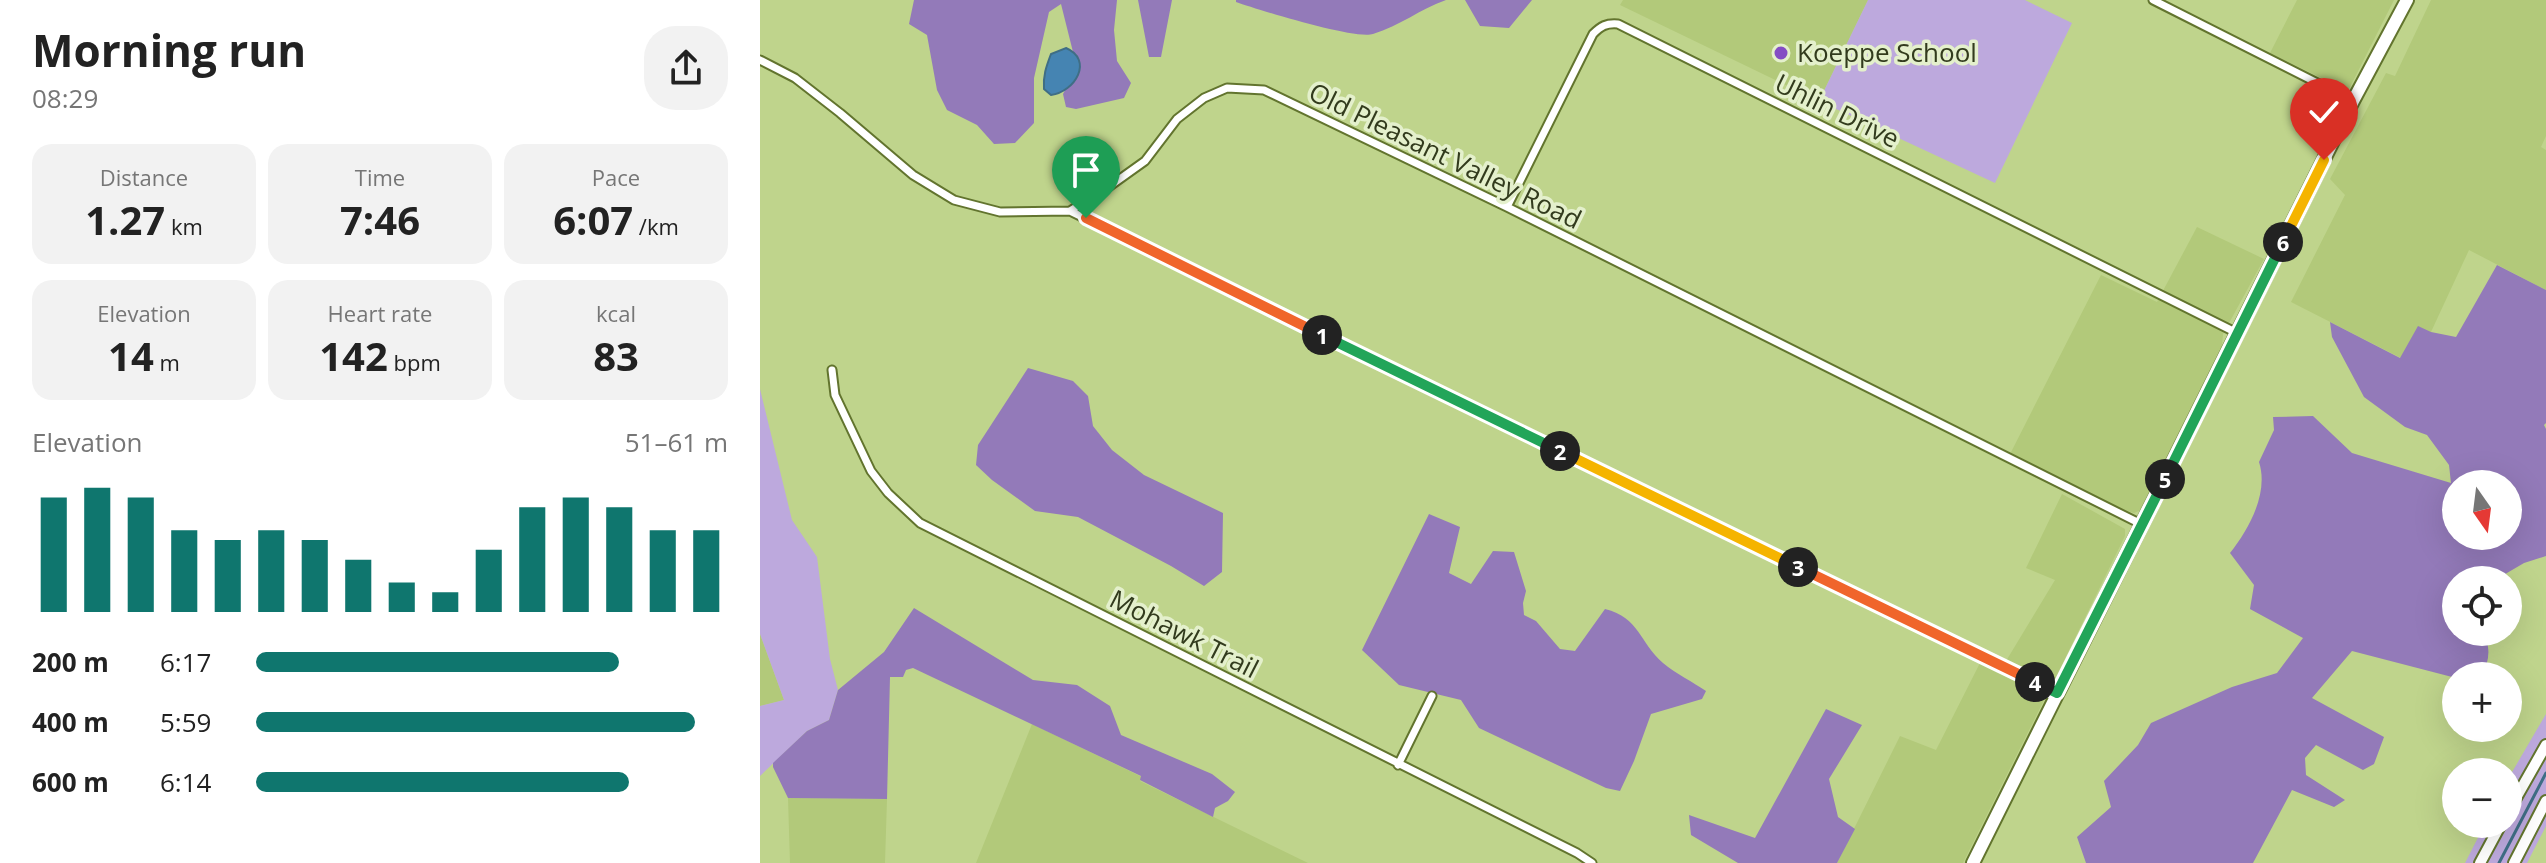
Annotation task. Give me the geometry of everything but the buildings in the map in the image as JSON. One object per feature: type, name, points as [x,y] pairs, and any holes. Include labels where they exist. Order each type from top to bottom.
[{"type":"main road","points":[[1973,863],[2353,101],[2407,0]]},
{"type":"street","points":[[2153,0],[2353,101]]},
{"type":"street","name":"Uhlin Drive","points":[[1507,207],[1593,34],[1608,23],[1618,24],[2237,333]]},
{"type":"street","points":[[760,60],[795,78],[913,175],[954,200],[1000,212],[1070,211],[2057,693]]},
{"type":"street","name":"Old Pleasant Valley Road","points":[[1070,211],[1145,161],[1177,119],[1204,98],[1227,88],[1264,90],[1507,207],[2143,525]]},
{"type":"street","name":"Mohawk Trail","points":[[832,370],[835,395],[871,471],[888,493],[920,523],[1592,863]]},
{"type":"street","points":[[1398,765],[1432,696]]},
{"type":"street","points":[[2522,787],[2546,745]]},
{"type":"street","points":[[2514,863],[2546,801]]},
{"type":"street","points":[[2480,863],[2493,838]]},
{"type":"shaded area","points":[[914,0],[1117,0],[1114,30],[1117,61],[1131,83],[1124,98],[1076,109],[1066,107],[1063,94],[1077,68],[1061,4],[1049,12],[1034,78],[1034,123],[1015,143],[994,144],[977,125],[947,110],[937,90],[927,35],[909,24]]},
{"type":"shaded area","points":[[1138,0],[1172,0],[1161,57],[1149,57]]},
{"type":"shaded area","points":[[1236,0],[1446,0],[1383,31],[1363,35],[1306,23]]},
{"type":"shaded area","points":[[1465,0],[1532,0],[1509,28],[1480,26]]},
{"type":"shaded area","name":"Koeppe School","points":[[1623,0],[1868,0],[1819,101],[1620,5]]},
{"type":"shaded area","points":[[1868,0],[2025,0],[2072,23],[1995,183],[1819,101]]},
{"type":"shaded area","points":[[2297,0],[2394,0],[2348,91],[2270,53]]},
{"type":"shaded area","points":[[2431,0],[2546,0],[2546,136],[2541,147],[2546,150],[2546,290],[2469,250],[2431,332],[2401,358],[2291,302],[2345,195],[2330,179],[2386,73],[2395,76]]},
{"type":"shaded area","points":[[2197,227],[2264,259],[2223,334],[2222,346],[2141,510],[2134,513],[2118,508],[2006,462],[2101,275],[2157,302]]},
{"type":"shaded area","points":[[2497,265],[2546,290],[2546,556],[2519,566],[2442,566],[2442,646],[2488,646],[2487,662],[2442,662],[2442,674],[2352,651],[2312,698],[2384,737],[2374,764],[2363,770],[2316,745],[2305,758],[2306,775],[2345,800],[2334,807],[2292,790],[2253,863],[2086,863],[2077,837],[2111,807],[2104,781],[2138,745],[2151,723],[2232,687],[2277,673],[2303,638],[2250,609],[2254,585],[2230,553],[2250,522],[2259,498],[2259,462],[2274,430],[2273,417],[2313,416],[2352,453],[2442,480],[2442,550],[2522,550],[2522,470],[2450,470],[2427,435],[2405,427],[2364,397],[2332,337],[2330,322],[2400,358],[2418,326],[2456,337]]},
{"type":"shaded area","points":[[1028,368],[1073,381],[1088,396],[1093,426],[1112,450],[1144,475],[1223,513],[1222,572],[1204,586],[1078,517],[1035,511],[976,465],[978,445]]},
{"type":"shaded area","points":[[760,389],[792,520],[817,557],[830,659],[838,690],[829,720],[807,731],[760,776],[760,706],[784,700],[760,634]]},
{"type":"shaded area","points":[[2062,494],[2125,529],[2125,536],[2055,679],[2051,681],[2006,661],[2055,580],[2026,568]]},
{"type":"shaded area","points":[[1429,514],[1460,527],[1449,573],[1471,584],[1493,551],[1514,552],[1526,591],[1524,615],[1536,621],[1560,649],[1575,651],[1605,609],[1625,618],[1663,663],[1706,691],[1702,699],[1651,714],[1620,791],[1606,788],[1479,728],[1461,700],[1399,685],[1362,650]]},
{"type":"shaded area","points":[[914,608],[1033,680],[1077,685],[1110,706],[1121,735],[1212,774],[1235,792],[1228,801],[1215,808],[1213,817],[1140,780],[1141,776],[913,668],[906,670],[903,677],[890,677],[887,799],[788,798],[773,763],[807,731],[829,720],[838,690],[884,652]]},
{"type":"shaded area","points":[[760,634],[784,700],[760,706]]},
{"type":"shaded area","points":[[1981,661],[2030,684],[2045,698],[1963,863],[1837,863],[1900,736],[1936,750]]},
{"type":"shaded area","points":[[1826,709],[1862,725],[1829,779],[1838,817],[1855,829],[1837,863],[1738,863],[1691,835],[1689,815],[1755,838]]},
{"type":"shaded area","points":[[2546,714],[2546,826],[2527,863],[2465,863],[2478,838],[2522,838],[2520,758]]},
{"type":"shaded area","points":[[1032,724],[1142,777],[1140,781],[1308,863],[976,863]]},
{"type":"shaded area","points":[[788,798],[887,799],[885,863],[790,863]]},
{"type":"water","points":[[1066,48],[1079,60],[1078,75],[1067,88],[1051,95],[1044,89],[1048,63],[1051,54]]},
{"type":"waterway","points":[[2499,863],[2546,773]]},
{"type":"place","name":"Koeppe School","points":[[1781,53]]},
{"type":"route","points":[[1086,218],[2057,693],[2324,160]]}]
